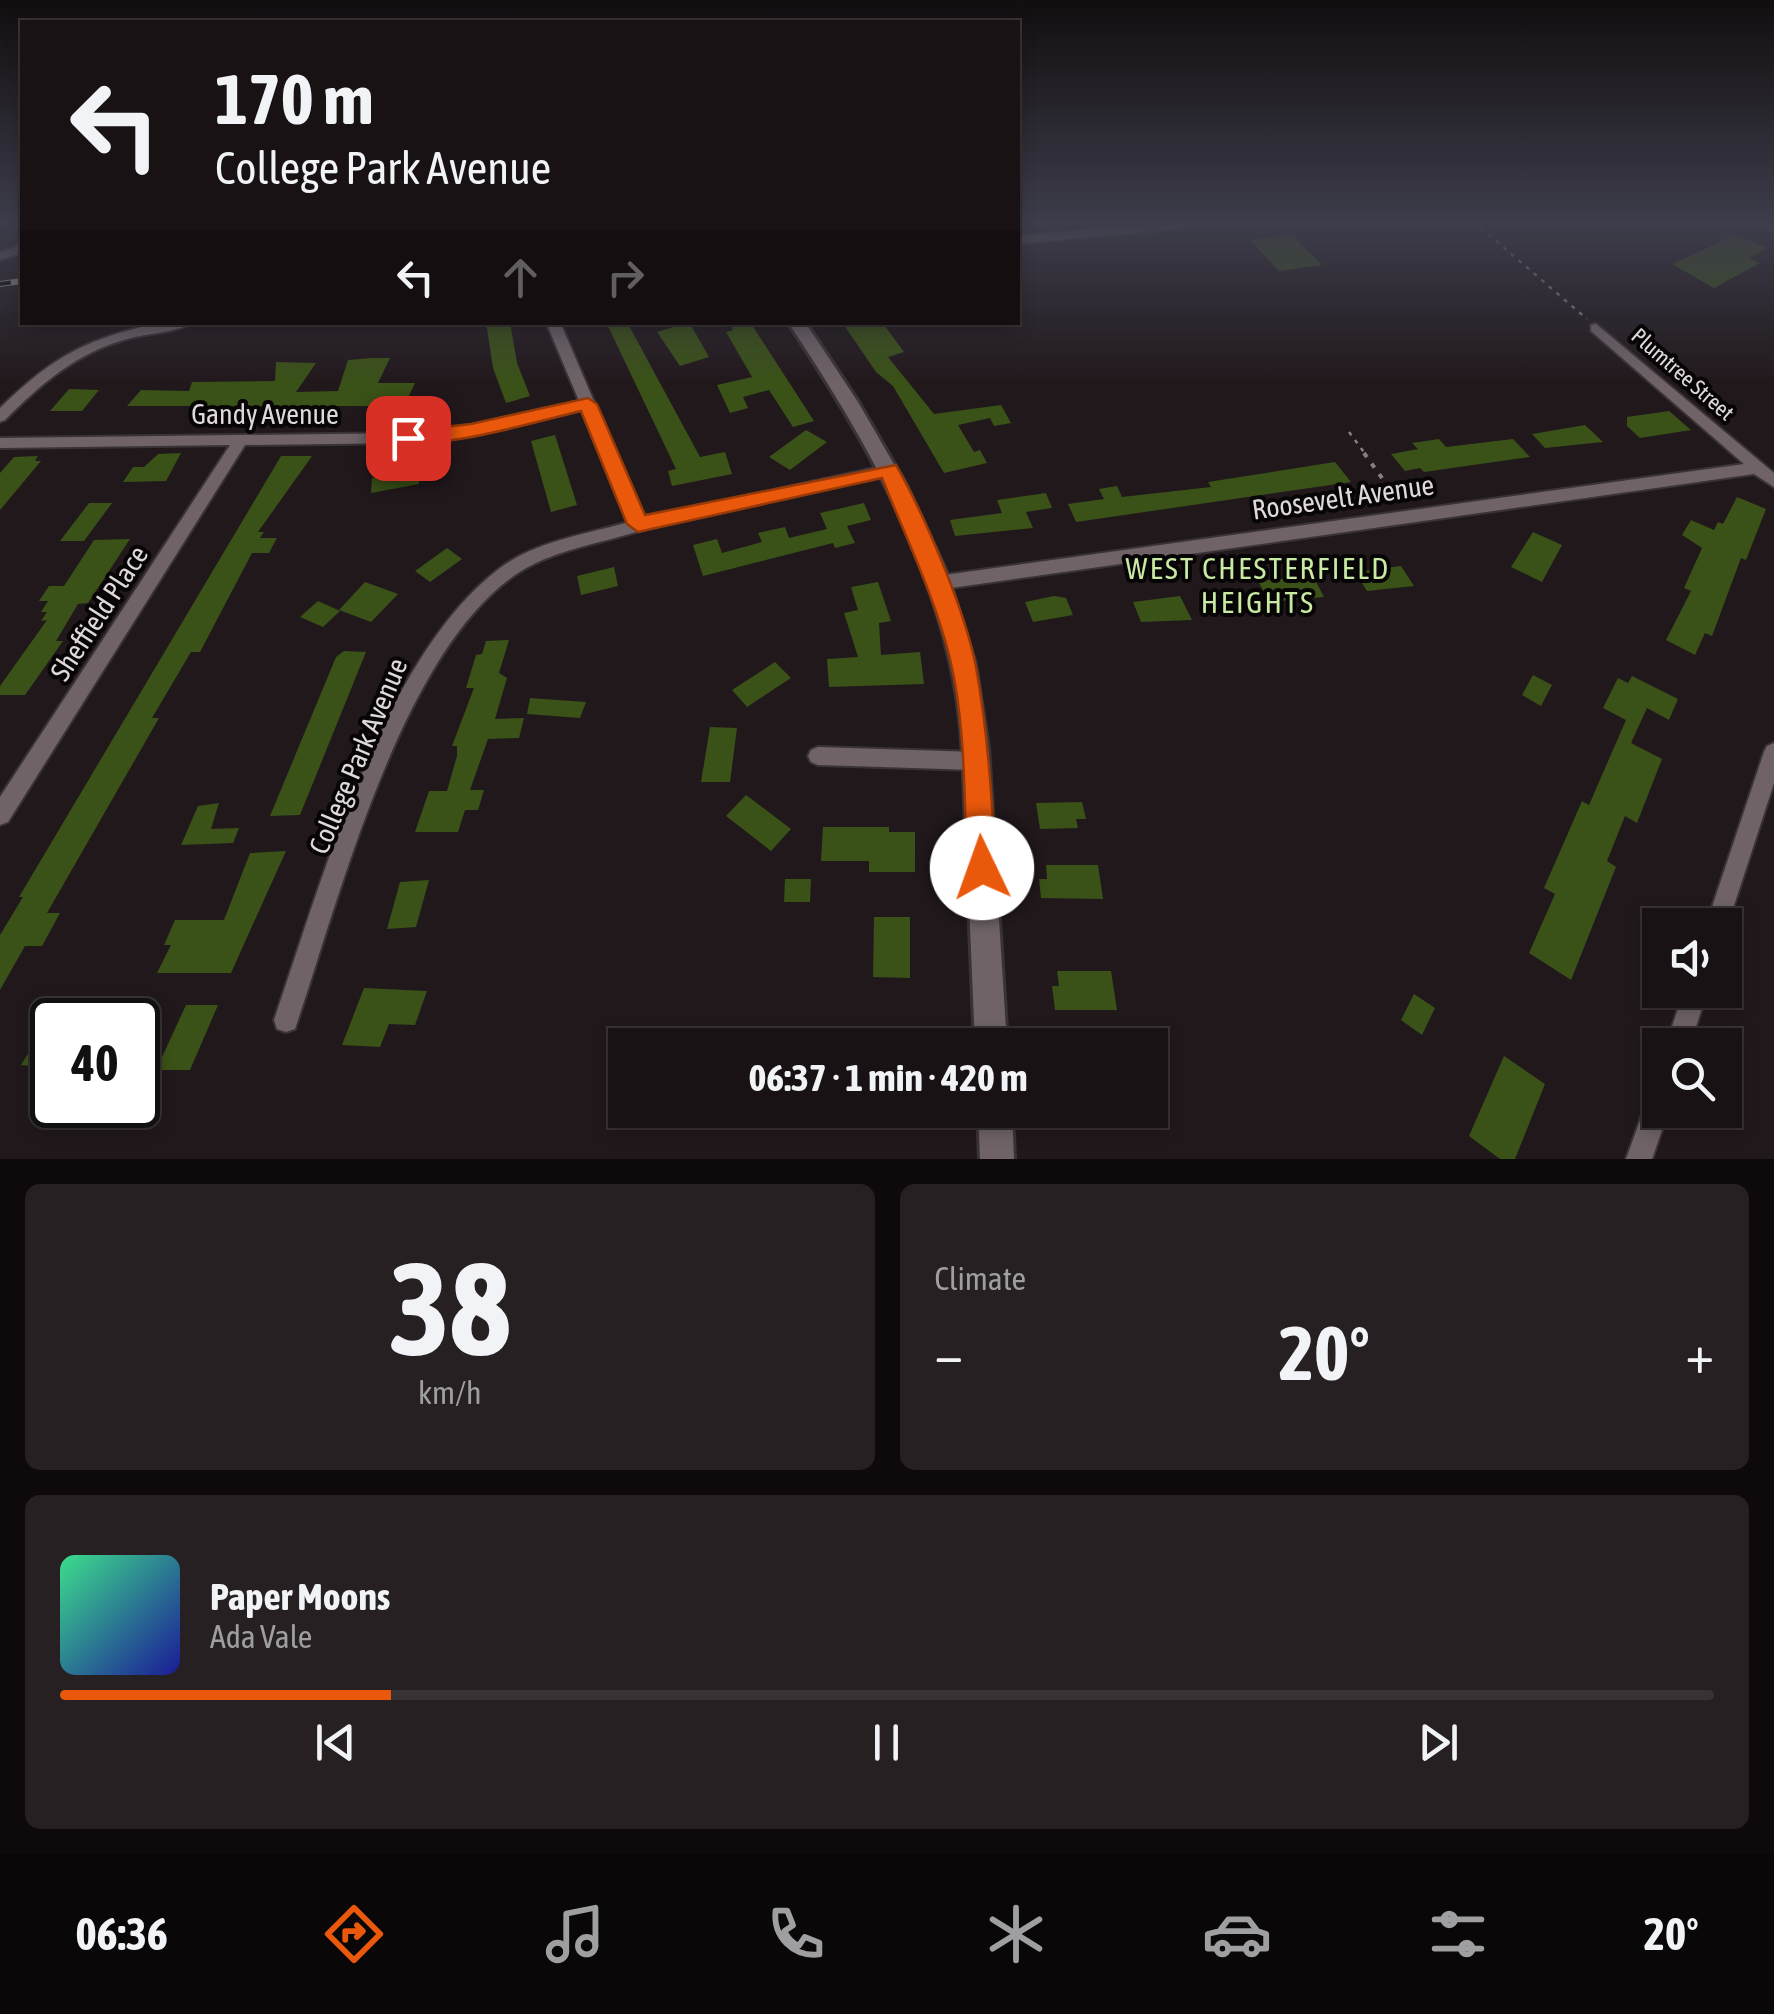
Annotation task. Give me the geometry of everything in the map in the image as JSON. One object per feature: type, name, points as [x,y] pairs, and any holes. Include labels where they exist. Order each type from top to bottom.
[{"type":"street","points":[[0,417],[43,372],[70,354],[107,339],[174,325]]},
{"type":"street","points":[[554,325],[638,524]]},
{"type":"street","points":[[798,325],[850,399],[889,470],[937,584],[963,663],[976,761],[990,1028]]},
{"type":"street","name":"Plumtree Street","points":[[1596,328],[1774,482]]},
{"type":"street","name":"Gandy Avenue","points":[[0,443],[443,435],[588,404]]},
{"type":"street","name":"Sheffield Place","points":[[0,815],[241,440]]},
{"type":"street","name":"Roosevelt Avenue","points":[[937,584],[1756,468]]},
{"type":"street","name":"College Park Avenue","points":[[286,1020],[400,716],[443,634],[482,589],[524,561],[638,524],[889,470]]},
{"type":"street","points":[[1723,908],[1774,752]]},
{"type":"street","points":[[818,756],[976,761]]},
{"type":"street","points":[[995,1128],[997,1159]]},
{"type":"street","points":[[1639,1159],[1650,1128]]},
{"type":"path","name":"Plumtree Street","points":[[1535,275],[1596,328]]},
{"type":"path","points":[[1349,432],[1409,515]]},
{"type":"building","points":[[1691,275],[1738,275],[1714,288]]},
{"type":"building","points":[[486,325],[511,325],[517,363],[530,396],[506,403],[493,368]]},
{"type":"building","points":[[607,325],[629,325],[700,457],[725,452],[732,474],[672,486],[668,471],[676,469]]},
{"type":"building","points":[[730,325],[752,325],[814,421],[793,427],[769,390],[743,397],[748,408],[730,413],[717,385],[752,377],[726,332],[733,330]]},
{"type":"building","points":[[844,325],[884,325],[904,352],[888,357],[934,414],[1001,405],[1011,423],[994,426],[990,418],[958,425],[974,452],[980,450],[987,463],[944,473],[893,386],[876,372]]},
{"type":"building","points":[[692,327],[709,357],[680,366],[657,332]]},
{"type":"building","points":[[390,358],[378,383],[415,383],[404,406],[127,406],[141,390],[189,391],[192,382],[275,381],[276,362],[316,363],[296,392],[338,391],[348,360]]},
{"type":"building","points":[[69,389],[99,390],[82,411],[50,411]]},
{"type":"building","points":[[1669,411],[1691,430],[1640,438],[1627,426],[1627,417]]},
{"type":"building","points":[[1585,425],[1603,442],[1545,448],[1532,434]]},
{"type":"building","points":[[806,430],[827,442],[790,470],[769,457]]},
{"type":"building","points":[[555,435],[577,505],[551,512],[531,441]]},
{"type":"building","points":[[1439,439],[1446,447],[1513,439],[1530,457],[1424,472],[1420,468],[1405,471],[1391,454],[1418,449],[1412,443]]},
{"type":"building","points":[[181,453],[166,481],[123,482],[133,467],[144,467],[158,454]]},
{"type":"building","points":[[38,456],[35,461],[41,461],[0,510],[0,473],[14,457]]},
{"type":"building","points":[[281,456],[312,456],[258,532],[264,532],[260,538],[277,538],[269,553],[252,553],[200,652],[191,652],[152,718],[159,718],[47,913],[60,913],[42,946],[25,946],[0,990],[0,935],[23,897],[19,897]]},
{"type":"building","points":[[1335,462],[1351,482],[1076,522],[1068,504],[1104,499],[1099,489],[1117,486],[1122,497],[1211,487],[1208,482]]},
{"type":"building","points":[[419,469],[419,484],[371,493],[372,478]]},
{"type":"building","points":[[1046,493],[1052,508],[1026,512],[1033,528],[955,536],[950,520],[1002,513],[997,500]]},
{"type":"building","points":[[1737,497],[1766,509],[1746,560],[1741,558],[1712,636],[1705,633],[1695,655],[1666,640],[1691,591],[1684,588],[1702,548],[1682,535],[1691,520],[1714,530],[1718,522],[1723,524]]},
{"type":"building","points":[[89,503],[112,503],[84,541],[60,541]]},
{"type":"building","points":[[864,503],[871,520],[847,526],[855,543],[835,548],[833,543],[703,576],[693,545],[717,539],[722,553],[762,542],[758,533],[785,527],[789,538],[827,529],[820,513]]},
{"type":"building","points":[[1533,532],[1562,545],[1542,582],[1511,567]]},
{"type":"building","points":[[130,539],[88,603],[78,604],[56,641],[63,641],[25,695],[0,695],[0,686],[47,620],[41,621],[47,612],[41,612],[48,601],[39,601],[49,586],[64,586],[94,540]]},
{"type":"building","points":[[447,548],[462,559],[430,582],[415,571]]},
{"type":"building","points":[[1401,566],[1414,586],[1367,591],[1355,572]]},
{"type":"building","points":[[614,567],[618,586],[581,595],[577,576]]},
{"type":"building","points":[[1313,576],[1324,597],[1269,602],[1258,581]]},
{"type":"building","points":[[365,582],[398,594],[371,622],[339,610]]},
{"type":"building","points":[[878,582],[891,621],[879,623],[881,655],[920,652],[924,684],[829,687],[827,659],[858,657],[844,613],[858,610],[851,587]]},
{"type":"building","points":[[1054,596],[1066,598],[1073,615],[1033,622],[1025,602]]},
{"type":"building","points":[[1180,596],[1192,620],[1141,622],[1133,602]]},
{"type":"building","points":[[318,601],[340,611],[323,627],[300,617]]},
{"type":"building","points":[[509,640],[499,673],[507,678],[495,719],[524,718],[519,738],[488,739],[470,790],[484,790],[478,810],[465,810],[458,832],[415,832],[429,791],[447,791],[457,756],[457,746],[452,746],[474,688],[466,688],[476,655],[482,654],[486,641]]},
{"type":"building","points":[[344,651],[366,652],[300,815],[270,816],[336,657]]},
{"type":"building","points":[[775,662],[791,678],[747,707],[732,690]]},
{"type":"building","points":[[1533,675],[1552,685],[1541,706],[1522,695]]},
{"type":"building","points":[[1632,676],[1678,699],[1669,720],[1647,708],[1631,743],[1662,759],[1637,823],[1625,816],[1607,861],[1616,867],[1571,980],[1529,953],[1555,894],[1544,888],[1582,801],[1589,805],[1626,720],[1603,708],[1618,678],[1628,683]]},
{"type":"building","points":[[530,698],[586,702],[580,718],[527,714]]},
{"type":"building","points":[[710,727],[737,728],[730,782],[701,782]]},
{"type":"building","points":[[746,795],[791,829],[771,851],[726,816]]},
{"type":"building","points":[[1082,802],[1086,819],[1076,819],[1078,828],[1040,829],[1036,803]]},
{"type":"building","points":[[219,803],[211,829],[239,828],[233,843],[181,845],[198,806]]},
{"type":"building","points":[[823,827],[889,827],[889,832],[915,832],[915,872],[869,872],[869,861],[821,861]]},
{"type":"building","points":[[286,851],[231,973],[157,973],[171,945],[164,945],[175,920],[224,920],[250,853]]},
{"type":"building","points":[[1046,865],[1098,865],[1103,899],[1041,898],[1039,879],[1047,879]]},
{"type":"building","points":[[785,879],[811,879],[810,902],[784,902]]},
{"type":"building","points":[[429,880],[416,927],[387,929],[400,882]]},
{"type":"building","points":[[874,917],[910,917],[910,978],[873,977]]},
{"type":"building","points":[[1057,971],[1111,971],[1117,1010],[1055,1010],[1052,986],[1059,986]]},
{"type":"building","points":[[364,988],[427,991],[415,1025],[389,1024],[380,1047],[342,1045]]},
{"type":"building","points":[[1414,994],[1435,1008],[1422,1035],[1401,1020]]},
{"type":"building","points":[[186,1005],[218,1005],[190,1070],[160,1070],[160,1061]]},
{"type":"building","points":[[30,1050],[30,1066],[21,1065]]},
{"type":"building","points":[[1504,1056],[1545,1084],[1515,1159],[1500,1159],[1469,1136]]},
{"type":"railway","points":[[0,284],[20,281]]},
{"type":"district","name":"WEST CHESTERFIELD HEIGHTS","points":[[1258,586]]},
{"type":"route","points":[[408,438],[471,430],[588,404],[638,524],[889,470],[947,610],[963,663],[976,761],[982,868]]}]
